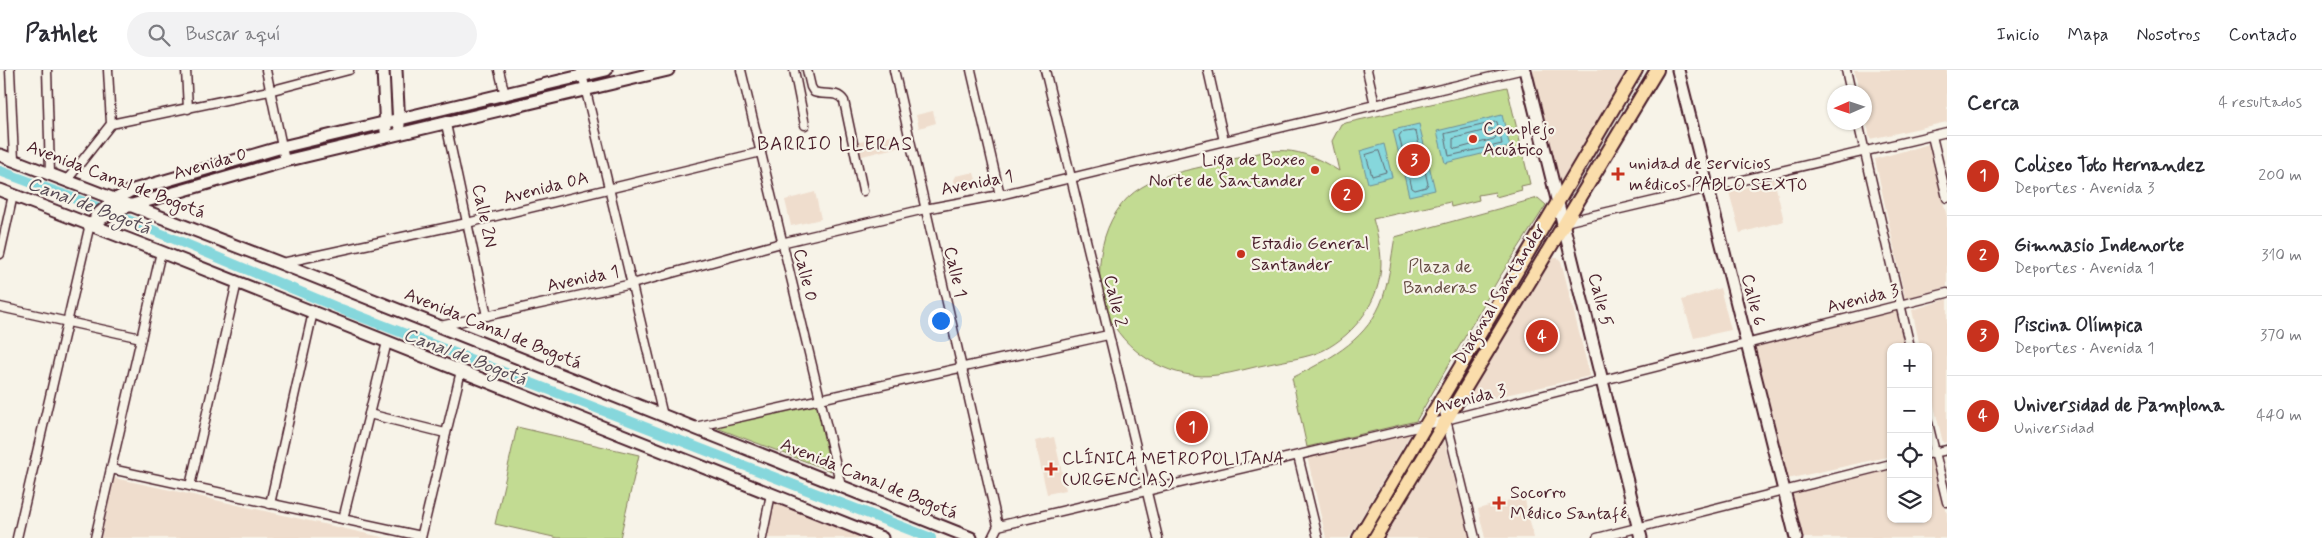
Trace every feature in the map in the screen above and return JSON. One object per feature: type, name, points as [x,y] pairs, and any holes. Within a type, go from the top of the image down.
[{"type":"main road","name":"Diagonal Santander","points":[[1359,538],[1636,70]]},
{"type":"main road","name":"Diagonal Santander","points":[[1376,538],[1563,222],[1657,70]]},
{"type":"street","points":[[10,70],[14,160]]},
{"type":"street","points":[[47,70],[50,173]]},
{"type":"street","points":[[108,70],[111,124]]},
{"type":"street","points":[[186,70],[188,108]]},
{"type":"street","points":[[266,70],[285,161]]},
{"type":"street","points":[[67,180],[111,124],[269,91],[349,70]]},
{"type":"street","points":[[383,70],[387,138]]},
{"type":"street","points":[[396,70],[400,134]]},
{"type":"street","points":[[499,70],[505,95]]},
{"type":"street","name":"Avenida 0","points":[[120,204],[130,191],[282,147],[505,95],[582,73],[606,70]]},
{"type":"street","name":"Avenida 0","points":[[90,224],[102,214],[120,204],[285,161],[668,70]]},
{"type":"street","name":"Calle 0","points":[[741,70],[781,243],[841,486]]},
{"type":"street","points":[[794,70],[805,125]]},
{"type":"street","points":[[807,70],[814,92],[835,94],[841,96],[844,101],[863,191]]},
{"type":"street","name":"Calle 1","points":[[894,70],[998,526]]},
{"type":"street","points":[[970,70],[1000,195]]},
{"type":"street","name":"Calle 2","points":[[1045,70],[1158,538]]},
{"type":"street","points":[[1208,70],[1224,141]]},
{"type":"street","points":[[1367,70],[1375,105]]},
{"type":"street","name":"Avenida 1","points":[[439,326],[632,284],[781,243],[925,209],[1000,195],[1520,70]]},
{"type":"street","name":"Calle 5","points":[[1525,70],[1639,533]]},
{"type":"street","name":"Calle 6","points":[[1678,70],[1796,538]]},
{"type":"street","points":[[1846,70],[1849,85]]},
{"type":"street","points":[[582,73],[663,416]]},
{"type":"street","name":"Calle 2N","points":[[446,124],[487,316]]},
{"type":"street","points":[[1860,130],[1909,343]]},
{"type":"street","points":[[1563,222],[1947,132]]},
{"type":"street","points":[[1932,136],[1947,198]]},
{"type":"street","name":"Avenida 0A","points":[[280,263],[467,223],[609,187],[761,152]]},
{"type":"street","name":"Avenida Canal de Bogotá","points":[[0,155],[50,173],[120,204],[280,263],[971,538]]},
{"type":"street","points":[[0,190],[313,312],[878,537]]},
{"type":"street","points":[[0,254],[13,195]]},
{"type":"street","points":[[17,538],[90,224]]},
{"type":"street","points":[[95,538],[161,252]]},
{"type":"street","points":[[190,486],[237,282]]},
{"type":"street","name":"Avenida 3","points":[[998,526],[1426,425],[1947,293]]},
{"type":"street","points":[[0,307],[141,338]]},
{"type":"street","points":[[270,504],[313,312]]},
{"type":"street","points":[[693,428],[1108,334]]},
{"type":"street","points":[[343,519],[387,342]]},
{"type":"street","points":[[111,469],[421,537],[460,371]]},
{"type":"street","points":[[1441,399],[1475,538]]},
{"type":"street","points":[[369,414],[445,433]]},
{"type":"street","points":[[1947,450],[1932,453],[1947,502]]},
{"type":"street","points":[[1298,456],[1318,538]]},
{"type":"street","points":[[1596,538],[1639,533],[1887,465]]},
{"type":"street","points":[[762,538],[771,494]]},
{"type":"street","points":[[992,538],[998,526]]},
{"type":"shaded area","points":[[1530,70],[1631,70],[1558,191]]},
{"type":"shaded area","points":[[1854,70],[1947,70],[1947,122],[1870,139],[1868,130],[1872,130],[1872,85],[1858,85]]},
{"type":"shaded area","points":[[933,111],[936,123],[919,128],[916,115]]},
{"type":"shaded area","points":[[896,134],[899,147],[858,157],[855,143]]},
{"type":"shaded area","points":[[1929,144],[1947,217],[1947,287],[1905,298],[1875,159]]},
{"type":"shaded area","points":[[974,173],[977,183],[955,188],[953,180],[955,176]]},
{"type":"shaded area","points":[[1774,179],[1784,221],[1740,233],[1729,192]]},
{"type":"shaded area","points":[[815,192],[821,219],[791,226],[785,200]]},
{"type":"shaded area","points":[[1554,258],[1558,258],[1561,261],[1590,376],[1465,404],[1463,399],[1549,262]]},
{"type":"shaded area","points":[[1720,288],[1731,330],[1694,338],[1682,300]]},
{"type":"shaded area","points":[[1947,299],[1947,442],[1943,443],[1932,398],[1932,343],[1919,343],[1912,310]]},
{"type":"shaded area","points":[[1899,308],[1907,343],[1887,343],[1887,457],[1783,480],[1752,346]]},
{"type":"shaded area","points":[[1442,431],[1470,538],[1377,538]]},
{"type":"shaded area","points":[[1411,433],[1349,538],[1326,538],[1307,456]]},
{"type":"shaded area","name":"CLÍNICA METROPOLITANA (URGENCIAS)","points":[[1054,437],[1066,490],[1047,494],[1035,441]]},
{"type":"shaded area","points":[[1932,454],[1947,514],[1947,538],[1798,538],[1784,486],[1807,484],[1812,479],[1887,464],[1887,523],[1932,523]]},
{"type":"shaded area","points":[[114,478],[175,491],[386,538],[101,538]]},
{"type":"shaded area","points":[[1524,496],[1534,538],[1485,538],[1478,509]]},
{"type":"shaded area","points":[[772,501],[866,538],[765,538]]},
{"type":"green space","name":"Estadio General Santander","points":[[1507,87],[1530,184],[1521,186],[1522,190],[1496,197],[1495,192],[1478,195],[1479,200],[1451,207],[1450,202],[1373,219],[1381,257],[1380,277],[1376,290],[1371,303],[1356,325],[1346,335],[1324,350],[1304,357],[1223,374],[1201,376],[1185,374],[1155,364],[1142,355],[1129,345],[1110,319],[1100,284],[1102,246],[1116,212],[1128,198],[1142,187],[1176,173],[1264,152],[1291,151],[1321,161],[1339,171],[1332,141],[1341,124]]},
{"type":"green space","name":"Plaza de Banderas","points":[[1538,198],[1546,205],[1499,278],[1416,421],[1307,447],[1292,378],[1343,349],[1364,330],[1373,318],[1386,289],[1395,237]]},
{"type":"green space","points":[[816,401],[831,471],[709,425]]},
{"type":"green space","points":[[517,427],[639,455],[620,538],[558,538],[495,524]]},
{"type":"water","name":"Complejo Acuático","points":[[1502,115],[1510,147],[1445,163],[1437,131]]},
{"type":"water","points":[[1419,124],[1435,190],[1409,196],[1393,130]]},
{"type":"water","points":[[1384,144],[1392,177],[1368,183],[1360,151]]},
{"type":"waterway","name":"Canal de Bogotá","points":[[0,171],[100,208],[341,309],[931,538]]},
{"type":"place","name":"Complejo Acuático","points":[[1473,139]]},
{"type":"place","name":"Piscina Olímpica","points":[[1414,160]]},
{"type":"place","name":"Liga de Boxeo Norte de Santander","points":[[1315,170]]},
{"type":"place","name":"unidad de servicios médicos PABLO SEXTO","points":[[1618,174]]},
{"type":"place","name":"Gimnasio Indenorte","points":[[1347,195]]},
{"type":"place","name":"Estadio General Santander","points":[[1241,254]]},
{"type":"place","name":"Universidad de Pamplona","points":[[1542,336]]},
{"type":"place","name":"Coliseo Toto Hernandez","points":[[1192,427]]},
{"type":"place","name":"CLÍNICA METROPOLITANA (URGENCIAS)","points":[[1051,469]]},
{"type":"place","name":"Socorro Médico Santafé","points":[[1499,503]]},
{"type":"district","name":"BARRIO LLERAS","points":[[835,144]]}]
